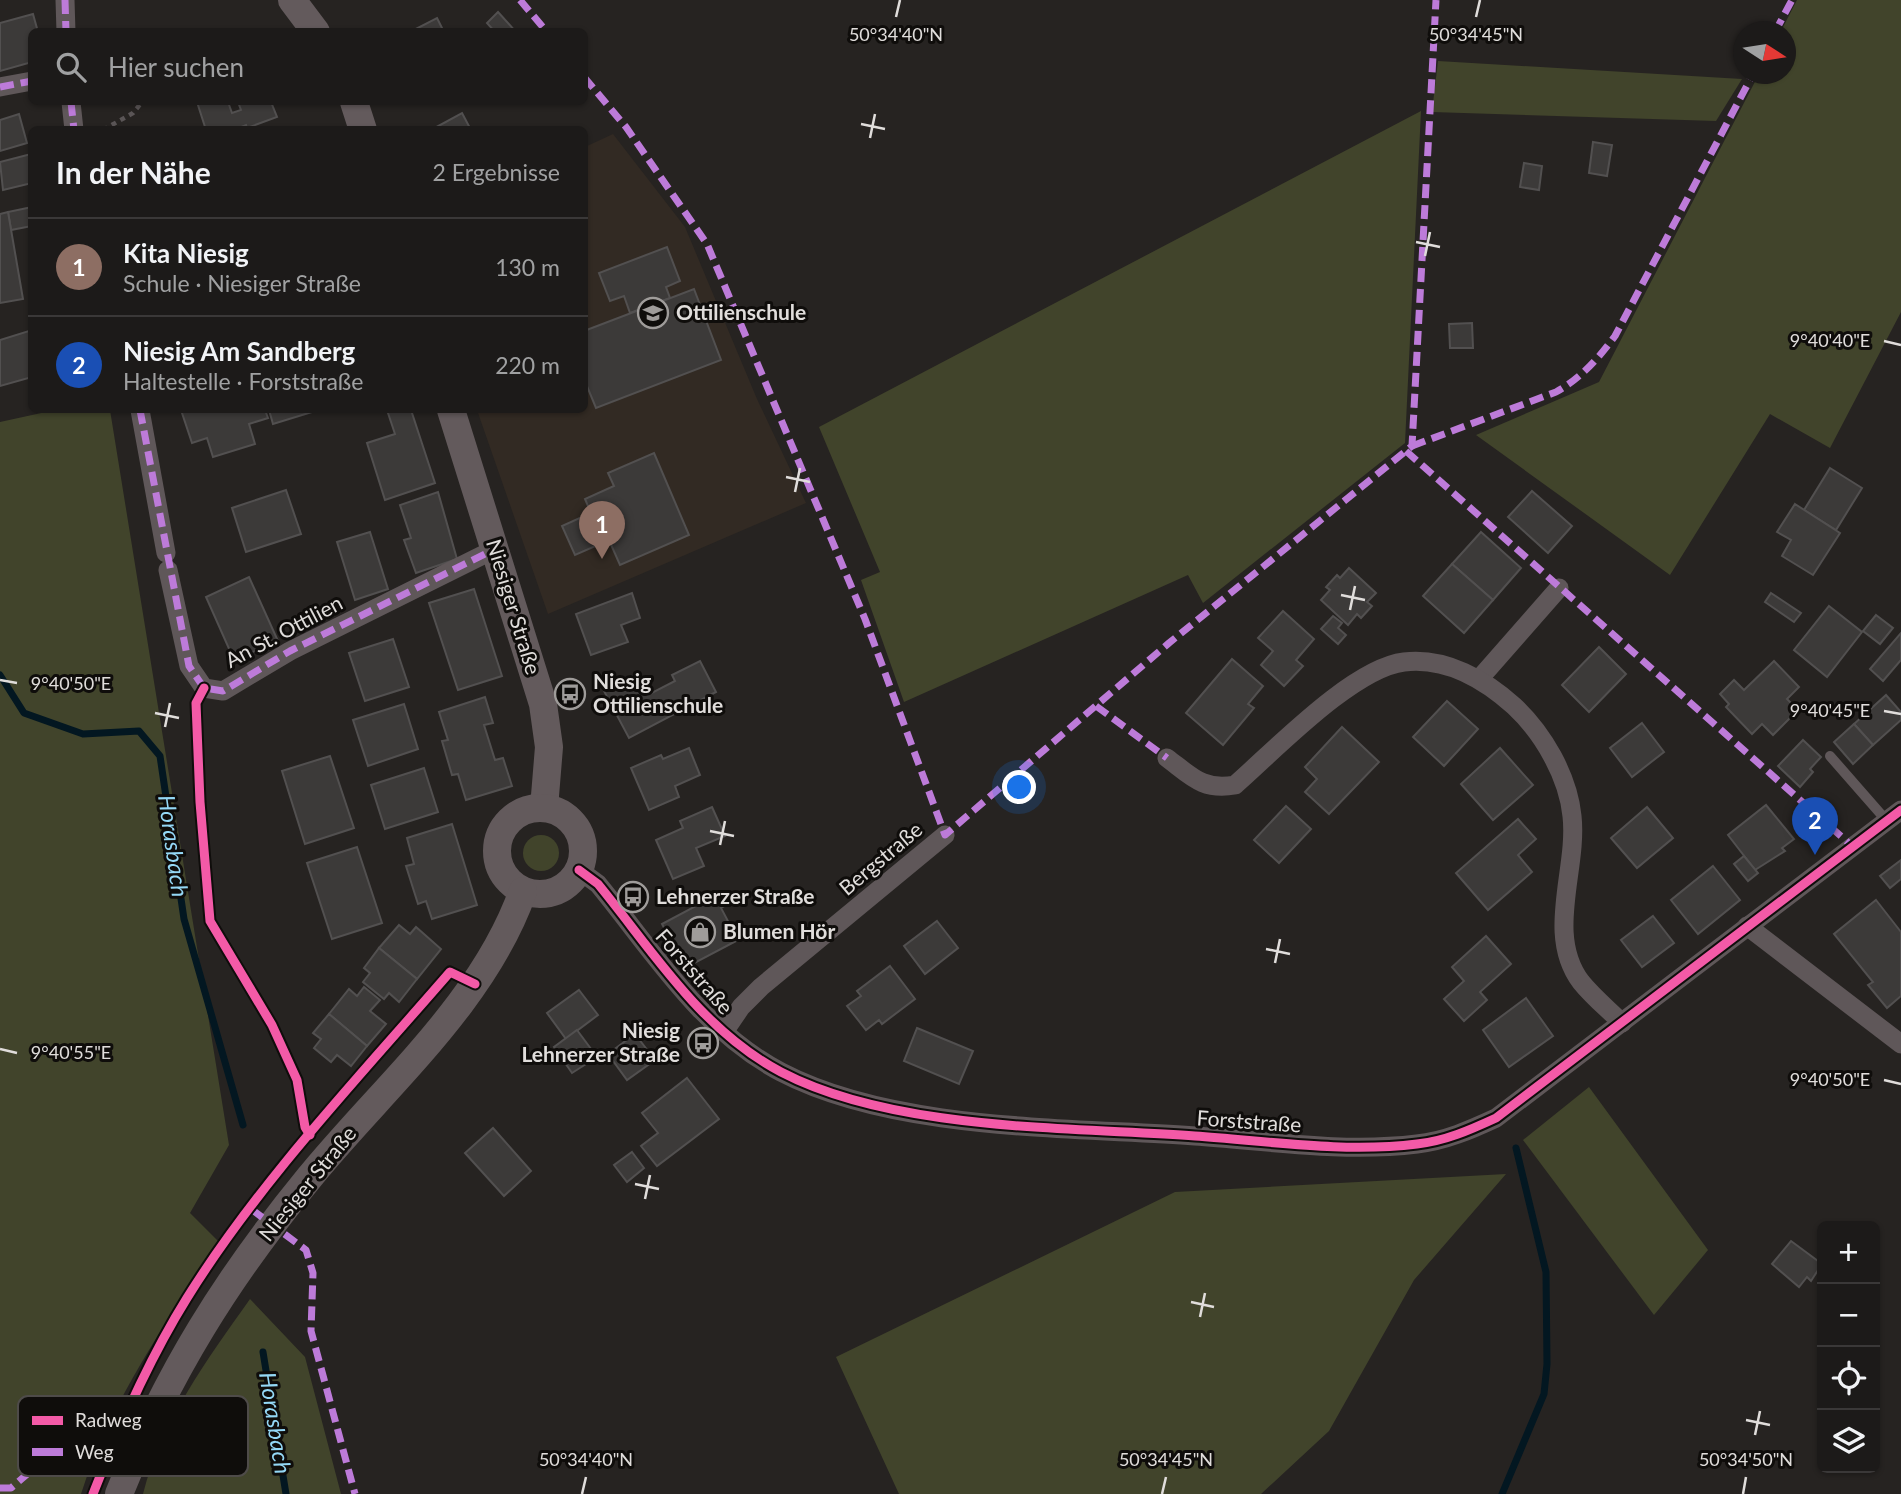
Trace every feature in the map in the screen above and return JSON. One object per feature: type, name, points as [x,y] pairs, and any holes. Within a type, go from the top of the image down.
[{"type":"main road","points":[[292,0],[314,28]]},
{"type":"main road","points":[[355,105],[362,126]]},
{"type":"main road","name":"Niesiger Straße","points":[[452,413],[543,704],[549,747],[544,808]]},
{"type":"main road","points":[[544,808],[569,819],[578,830],[582,843],[579,870],[561,889],[536,895],[523,891],[503,874],[496,847],[507,822],[518,814],[544,808]]},
{"type":"main road","name":"Niesiger Straße","points":[[162,1396],[218,1299],[309,1178],[475,984],[503,939],[523,891]]},
{"type":"main road","name":"Niesiger Straße","points":[[119,1494],[127,1476]]},
{"type":"street","points":[[65,0],[66,28]]},
{"type":"street","points":[[0,87],[28,82]]},
{"type":"street","points":[[71,105],[74,126]]},
{"type":"street","name":"An St. Ottilien","points":[[141,413],[167,562],[190,666],[204,688],[223,691],[290,651],[495,550]]},
{"type":"street","points":[[1480,678],[1559,588]]},
{"type":"street","points":[[1167,758],[1198,781],[1215,789],[1235,785],[1327,704],[1376,670],[1404,662],[1433,663],[1480,678],[1524,716],[1562,776],[1572,816],[1573,861],[1563,920],[1569,958],[1581,981],[1622,1023]]},
{"type":"street","name":"Forststraße","points":[[579,870],[598,884],[688,997],[724,1032],[751,1054],[782,1072],[851,1098],[915,1114],[979,1121],[1362,1147],[1445,1140],[1496,1118],[1894,815]]},
{"type":"street","name":"Bergstraße","points":[[724,1032],[741,1007],[761,987],[945,835]]},
{"type":"street","points":[[1747,926],[1901,1044]]},
{"type":"lane","points":[[1830,756],[1894,815]]},
{"type":"path","points":[[110,126],[133,113],[140,105]]},
{"type":"shaded area","points":[[613,134],[685,227],[757,399],[806,503],[548,614],[478,413],[588,413],[588,146]]},
{"type":"green space","points":[[1797,0],[1901,0],[1901,312],[1830,448],[1770,414],[1670,575],[1476,435],[1599,382],[1754,84],[1796,84],[1796,21],[1786,21]]},
{"type":"green space","points":[[1438,61],[1733,78],[1733,84],[1739,84],[1716,121],[1432,112]]},
{"type":"green space","points":[[1421,111],[1405,443],[1203,603],[1188,575],[904,702],[861,580],[880,572],[819,427]]},
{"type":"green space","points":[[41,413],[110,413],[229,1145],[190,1213],[220,1243],[179,1302],[124,1396],[18,1396],[18,1476],[87,1476],[81,1494],[0,1494],[0,422]]},
{"type":"green space","points":[[541,835],[554,840],[559,853],[554,866],[541,871],[528,866],[523,853],[528,840]]},
{"type":"green space","points":[[1589,1087],[1708,1250],[1654,1315],[1523,1140]]},
{"type":"green space","points":[[1506,1174],[1414,1280],[1329,1431],[1261,1494],[899,1494],[836,1357],[1175,1192]]},
{"type":"green space","points":[[250,1299],[305,1357],[341,1494],[143,1494],[148,1476],[248,1476],[248,1396],[186,1396]]},
{"type":"building","points":[[498,12],[512,28],[491,28],[487,23]]},
{"type":"building","points":[[33,14],[37,28],[28,28],[28,63],[0,71],[0,23]]},
{"type":"building","points":[[437,18],[442,28],[418,28]]},
{"type":"building","points":[[198,105],[229,105],[232,113],[241,110],[239,105],[272,105],[277,117],[252,126],[205,126]]},
{"type":"building","points":[[462,113],[469,126],[438,126]]},
{"type":"building","points":[[19,114],[27,143],[0,151],[0,120]]},
{"type":"building","points":[[1593,142],[1612,145],[1607,176],[1589,173]]},
{"type":"building","points":[[28,155],[28,184],[3,190],[0,162]]},
{"type":"building","points":[[1524,163],[1542,166],[1539,190],[1520,187]]},
{"type":"building","points":[[28,208],[28,227],[11,230],[8,212]]},
{"type":"building","points":[[8,212],[23,299],[0,303],[0,214]]},
{"type":"building","points":[[667,247],[680,281],[666,287],[670,298],[630,313],[624,296],[610,301],[599,273]]},
{"type":"building","points":[[694,289],[721,360],[596,408],[588,389],[588,329]]},
{"type":"building","points":[[1472,323],[1473,348],[1450,348],[1449,324]]},
{"type":"building","points":[[28,331],[28,378],[0,386],[0,340]]},
{"type":"building","points":[[182,413],[266,413],[268,418],[249,424],[255,444],[213,457],[207,438],[192,443]]},
{"type":"building","points":[[270,413],[309,413],[273,424]]},
{"type":"building","points":[[388,413],[412,413],[435,483],[385,500],[367,443],[395,434]]},
{"type":"building","points":[[654,453],[689,535],[620,565],[609,540],[575,555],[562,526],[591,513],[585,499],[614,486],[608,473]]},
{"type":"building","points":[[1830,468],[1862,488],[1836,530],[1804,510]]},
{"type":"building","points":[[286,490],[301,534],[246,552],[232,508]]},
{"type":"building","points":[[1532,491],[1572,526],[1548,553],[1508,517]]},
{"type":"building","points":[[438,492],[457,559],[416,573],[404,540],[411,538],[400,505]]},
{"type":"building","points":[[1795,504],[1840,533],[1813,575],[1782,556],[1791,540],[1777,532]]},
{"type":"building","points":[[370,532],[388,589],[355,600],[337,542]]},
{"type":"building","points":[[1481,532],[1521,568],[1493,600],[1452,564]]},
{"type":"building","points":[[1452,564],[1493,600],[1464,633],[1423,596]]},
{"type":"building","points":[[1349,568],[1376,593],[1367,602],[1372,606],[1361,618],[1357,614],[1348,625],[1321,600],[1330,590],[1326,587],[1337,575],[1340,578]]},
{"type":"building","points":[[249,577],[278,641],[234,660],[206,597]]},
{"type":"building","points":[[474,589],[502,676],[458,690],[429,603]]},
{"type":"building","points":[[632,593],[640,618],[621,625],[628,642],[591,655],[576,614]]},
{"type":"building","points":[[1771,593],[1801,613],[1794,622],[1765,602]]},
{"type":"building","points":[[1829,606],[1862,632],[1827,677],[1794,650]]},
{"type":"building","points":[[1283,611],[1314,639],[1296,660],[1303,666],[1284,686],[1261,665],[1273,651],[1258,638]]},
{"type":"building","points":[[1876,615],[1893,628],[1880,644],[1863,631]]},
{"type":"building","points":[[1333,616],[1342,623],[1338,628],[1346,635],[1338,644],[1321,629]]},
{"type":"building","points":[[1901,633],[1901,660],[1883,681],[1870,669]]},
{"type":"building","points":[[393,639],[409,687],[365,701],[349,653]]},
{"type":"building","points":[[1599,647],[1626,674],[1589,712],[1562,685]]},
{"type":"building","points":[[1232,659],[1263,686],[1248,704],[1254,708],[1223,745],[1186,713]]},
{"type":"building","points":[[700,661],[716,692],[629,738],[604,691],[637,674],[648,695],[675,681],[672,675]]},
{"type":"building","points":[[1774,661],[1799,687],[1787,699],[1798,710],[1773,735],[1762,724],[1752,734],[1726,707],[1729,704],[1720,694],[1734,680],[1744,690]]},
{"type":"building","points":[[1886,695],[1901,712],[1901,720],[1873,745],[1854,724]]},
{"type":"building","points":[[485,697],[493,723],[484,725],[495,760],[503,758],[512,786],[466,800],[458,774],[452,775],[442,741],[448,740],[439,712]]},
{"type":"building","points":[[1447,701],[1478,729],[1444,766],[1413,737]]},
{"type":"building","points":[[404,704],[418,749],[368,766],[353,720]]},
{"type":"building","points":[[1642,723],[1664,752],[1632,777],[1610,748]]},
{"type":"building","points":[[1854,724],[1873,745],[1853,764],[1834,742]]},
{"type":"building","points":[[1342,727],[1379,762],[1329,814],[1305,792],[1317,779],[1305,767]]},
{"type":"building","points":[[1803,740],[1821,757],[1810,769],[1813,772],[1800,787],[1778,766]]},
{"type":"building","points":[[689,748],[700,775],[675,786],[679,797],[649,810],[631,768],[661,755],[663,759]]},
{"type":"building","points":[[1500,748],[1533,785],[1493,820],[1461,784]]},
{"type":"building","points":[[330,756],[354,828],[305,844],[282,771]]},
{"type":"building","points":[[424,768],[438,812],[385,829],[371,785]]},
{"type":"building","points":[[1766,805],[1794,839],[1782,848],[1785,851],[1755,870],[1728,835]]},
{"type":"building","points":[[1286,806],[1311,829],[1279,863],[1254,840]]},
{"type":"building","points":[[712,807],[725,836],[696,848],[704,866],[673,879],[656,840],[683,828],[680,821]]},
{"type":"building","points":[[1647,807],[1673,838],[1637,868],[1611,838]]},
{"type":"building","points":[[1518,819],[1536,839],[1518,855],[1532,872],[1488,910],[1456,873]]},
{"type":"building","points":[[452,824],[477,905],[432,919],[426,901],[418,904],[406,866],[414,864],[407,838]]},
{"type":"building","points":[[357,847],[382,923],[332,939],[307,863]]},
{"type":"building","points":[[1744,856],[1758,873],[1748,881],[1734,864]]},
{"type":"building","points":[[1901,860],[1901,879],[1890,888],[1880,876]]},
{"type":"building","points":[[1713,866],[1740,900],[1698,934],[1671,900]]},
{"type":"building","name":"Blumen Hör","points":[[722,892],[728,904],[721,908],[738,940],[685,968],[662,924]]},
{"type":"building","points":[[1876,900],[1901,932],[1901,996],[1887,1008],[1868,985],[1873,982],[1834,934]]},
{"type":"building","points":[[1653,916],[1674,943],[1642,967],[1621,940]]},
{"type":"building","points":[[937,921],[958,948],[925,974],[904,946]]},
{"type":"building","points":[[399,925],[410,934],[416,927],[441,949],[417,979],[379,948]]},
{"type":"building","points":[[1486,936],[1511,964],[1480,992],[1487,1000],[1464,1021],[1444,999],[1464,981],[1452,967]]},
{"type":"building","points":[[379,948],[417,979],[399,1002],[389,993],[384,999],[363,982],[370,973],[364,968]]},
{"type":"building","points":[[890,966],[915,999],[882,1024],[879,1020],[866,1030],[847,1006],[861,996],[857,991]]},
{"type":"building","points":[[364,987],[380,1000],[370,1011],[386,1024],[367,1046],[329,1014],[349,989],[357,996]]},
{"type":"building","points":[[579,990],[598,1015],[566,1039],[547,1013]]},
{"type":"building","points":[[1526,998],[1553,1036],[1509,1067],[1483,1030]]},
{"type":"building","points":[[329,1014],[367,1046],[351,1066],[337,1055],[331,1062],[314,1048],[321,1039],[313,1033]]},
{"type":"building","points":[[917,1028],[973,1051],[959,1084],[904,1061]]},
{"type":"building","points":[[577,1030],[597,1057],[572,1073],[554,1047]]},
{"type":"building","points":[[635,1034],[655,1060],[627,1080],[608,1054]]},
{"type":"building","points":[[687,1078],[719,1119],[657,1166],[641,1146],[658,1133],[642,1113]]},
{"type":"building","points":[[493,1128],[531,1171],[504,1196],[465,1153]]},
{"type":"building","points":[[632,1152],[644,1168],[627,1182],[614,1165]]},
{"type":"building","points":[[1791,1241],[1817,1260],[1817,1272],[1811,1281],[1807,1277],[1799,1287],[1772,1264]]},
{"type":"waterway","name":"Horasbach","points":[[0,675],[24,713],[83,734],[139,731],[160,756],[184,919],[243,1125]]},
{"type":"waterway","points":[[1502,1494],[1544,1394],[1547,1364],[1546,1272],[1516,1148]]},
{"type":"waterway","name":"Horasbach","points":[[263,1352],[286,1494]]},
{"type":"marked path","points":[[65,0],[66,28]]},
{"type":"marked path","points":[[520,0],[544,28]]},
{"type":"marked path","points":[[588,82],[626,127],[707,244],[865,619],[945,835],[1169,643],[1412,446],[1436,0]]},
{"type":"marked path","points":[[1781,21],[1792,0]]},
{"type":"marked path","points":[[0,87],[28,82]]},
{"type":"marked path","points":[[1412,446],[1556,392],[1573,381],[1595,360],[1615,336],[1748,84]]},
{"type":"marked path","points":[[71,105],[74,126]]},
{"type":"marked path","points":[[141,413],[189,666],[204,688],[223,691],[290,651],[495,549]]},
{"type":"marked path","points":[[1406,451],[1852,846]]},
{"type":"marked path","points":[[1096,706],[1167,758]]},
{"type":"marked path","points":[[251,1209],[306,1250],[313,1273],[311,1331],[355,1494]]},
{"type":"marked path","points":[[0,1488],[11,1488],[25,1476]]},
{"type":"cycle path","points":[[204,688],[196,703],[200,802],[210,921],[272,1025],[297,1080],[305,1127],[310,1135]]},
{"type":"cycle path","points":[[579,870],[598,884],[680,987],[726,1034],[752,1055],[781,1072],[826,1091],[876,1106],[983,1123],[1306,1145],[1389,1146],[1438,1140],[1496,1118],[1901,810]]},
{"type":"cycle path","points":[[135,1396],[187,1298],[215,1255],[278,1171],[450,972],[475,984]]},
{"type":"cycle path","points":[[93,1494],[100,1476]]},
{"type":"place","name":"Ottilienschule","points":[[653,313]]},
{"type":"place","name":"Kita Niesig","points":[[602,559]]},
{"type":"place","name":"Niesig Ottilienschule","points":[[570,694]]},
{"type":"place","name":"Niesig Am Sandberg","points":[[1815,855]]},
{"type":"place","name":"Lehnerzer Straße","points":[[633,897]]},
{"type":"place","name":"Blumen Hör","points":[[700,932]]},
{"type":"place","name":"Niesig Lehnerzer Straße","points":[[703,1043]]}]
